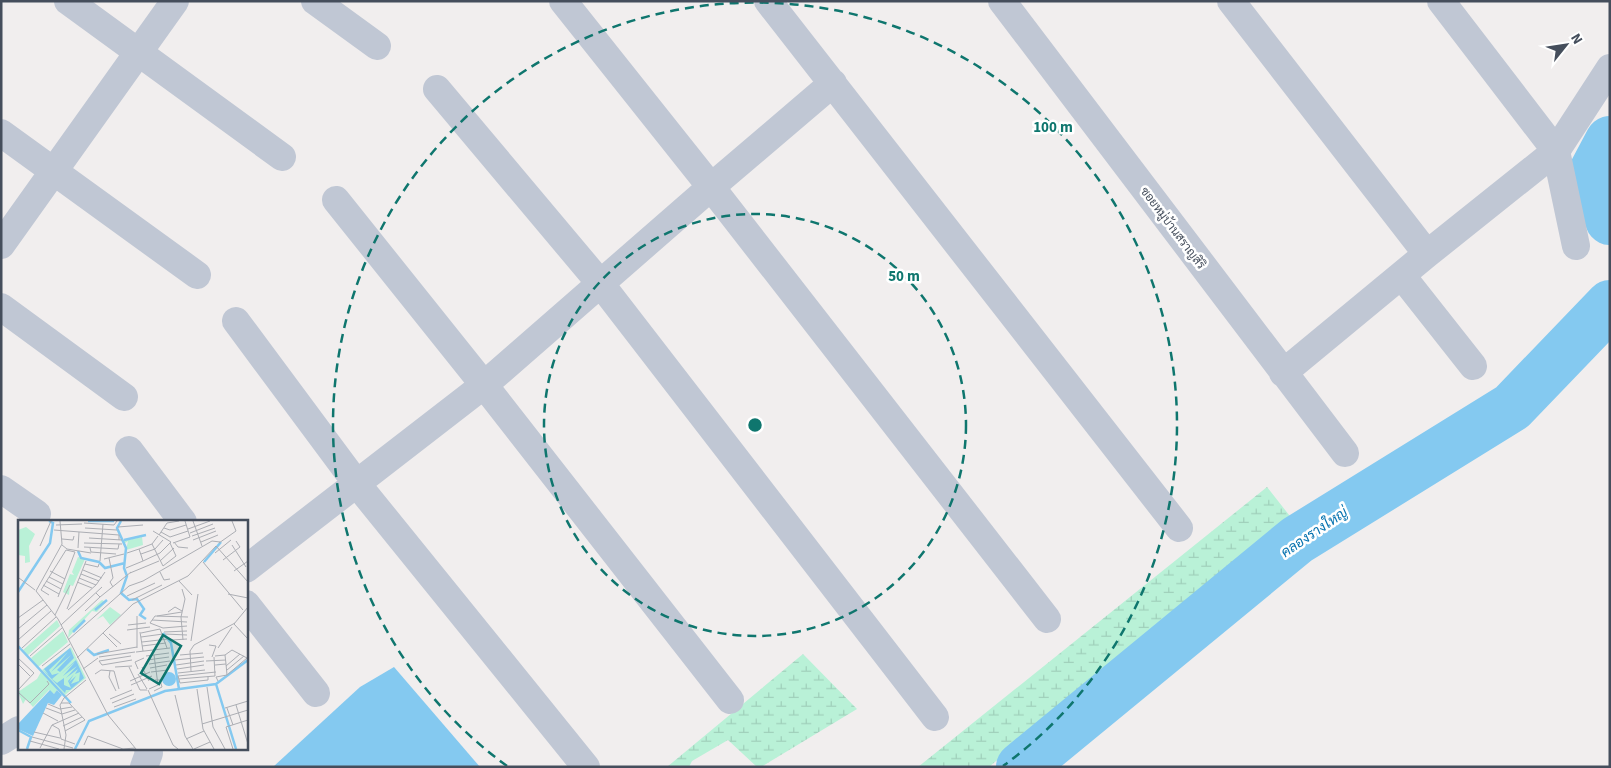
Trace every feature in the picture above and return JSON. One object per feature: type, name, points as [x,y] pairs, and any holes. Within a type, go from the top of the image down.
[{"type":"street","points":[[68,1],[282,157]]},
{"type":"street","points":[[1,245],[176,1]]},
{"type":"street","points":[[315,1],[377,46]]},
{"type":"street","points":[[563,1],[711,187],[1047,619]]},
{"type":"street","points":[[768,1],[1180,528]]},
{"type":"street","name":"ซอยหมู่บ้านสราญสิริ","points":[[1002,1],[1345,454]]},
{"type":"street","points":[[1231,1],[1427,254]]},
{"type":"street","points":[[1441,1],[1556,151],[1576,246]]},
{"type":"street","points":[[1283,373],[1556,151],[1610,68]]},
{"type":"street","points":[[248,567],[484,385],[711,187],[833,84]]},
{"type":"street","points":[[437,89],[600,284],[935,717]]},
{"type":"street","points":[[1,133],[197,276]]},
{"type":"street","points":[[336,200],[484,385],[730,700]]},
{"type":"street","points":[[1402,276],[1473,366]]},
{"type":"street","points":[[1,307],[124,397]]},
{"type":"street","points":[[236,321],[357,484],[586,767]]},
{"type":"street","points":[[129,450],[182,520]]},
{"type":"street","points":[[1,489],[36,514]]},
{"type":"street","points":[[248,607],[316,693]]},
{"type":"street","points":[[1,741],[18,731]]},
{"type":"street","points":[[144,767],[148,750]]},
{"type":"green space","points":[[1267,487],[1293,520],[1157,625],[989,767],[918,767]]},
{"type":"green space","points":[[803,654],[857,709],[761,767],[757,767],[728,740],[692,761],[689,767],[667,767]]},
{"type":"water","points":[[394,667],[480,767],[273,767],[360,687]]},
{"type":"waterway","name":"คลองรางใหญ่","points":[[1610,141],[1593,173],[1610,220]]},
{"type":"waterway","name":"คลองรางใหญ่","points":[[1021,767],[1297,540],[1512,407],[1610,305]]}]
